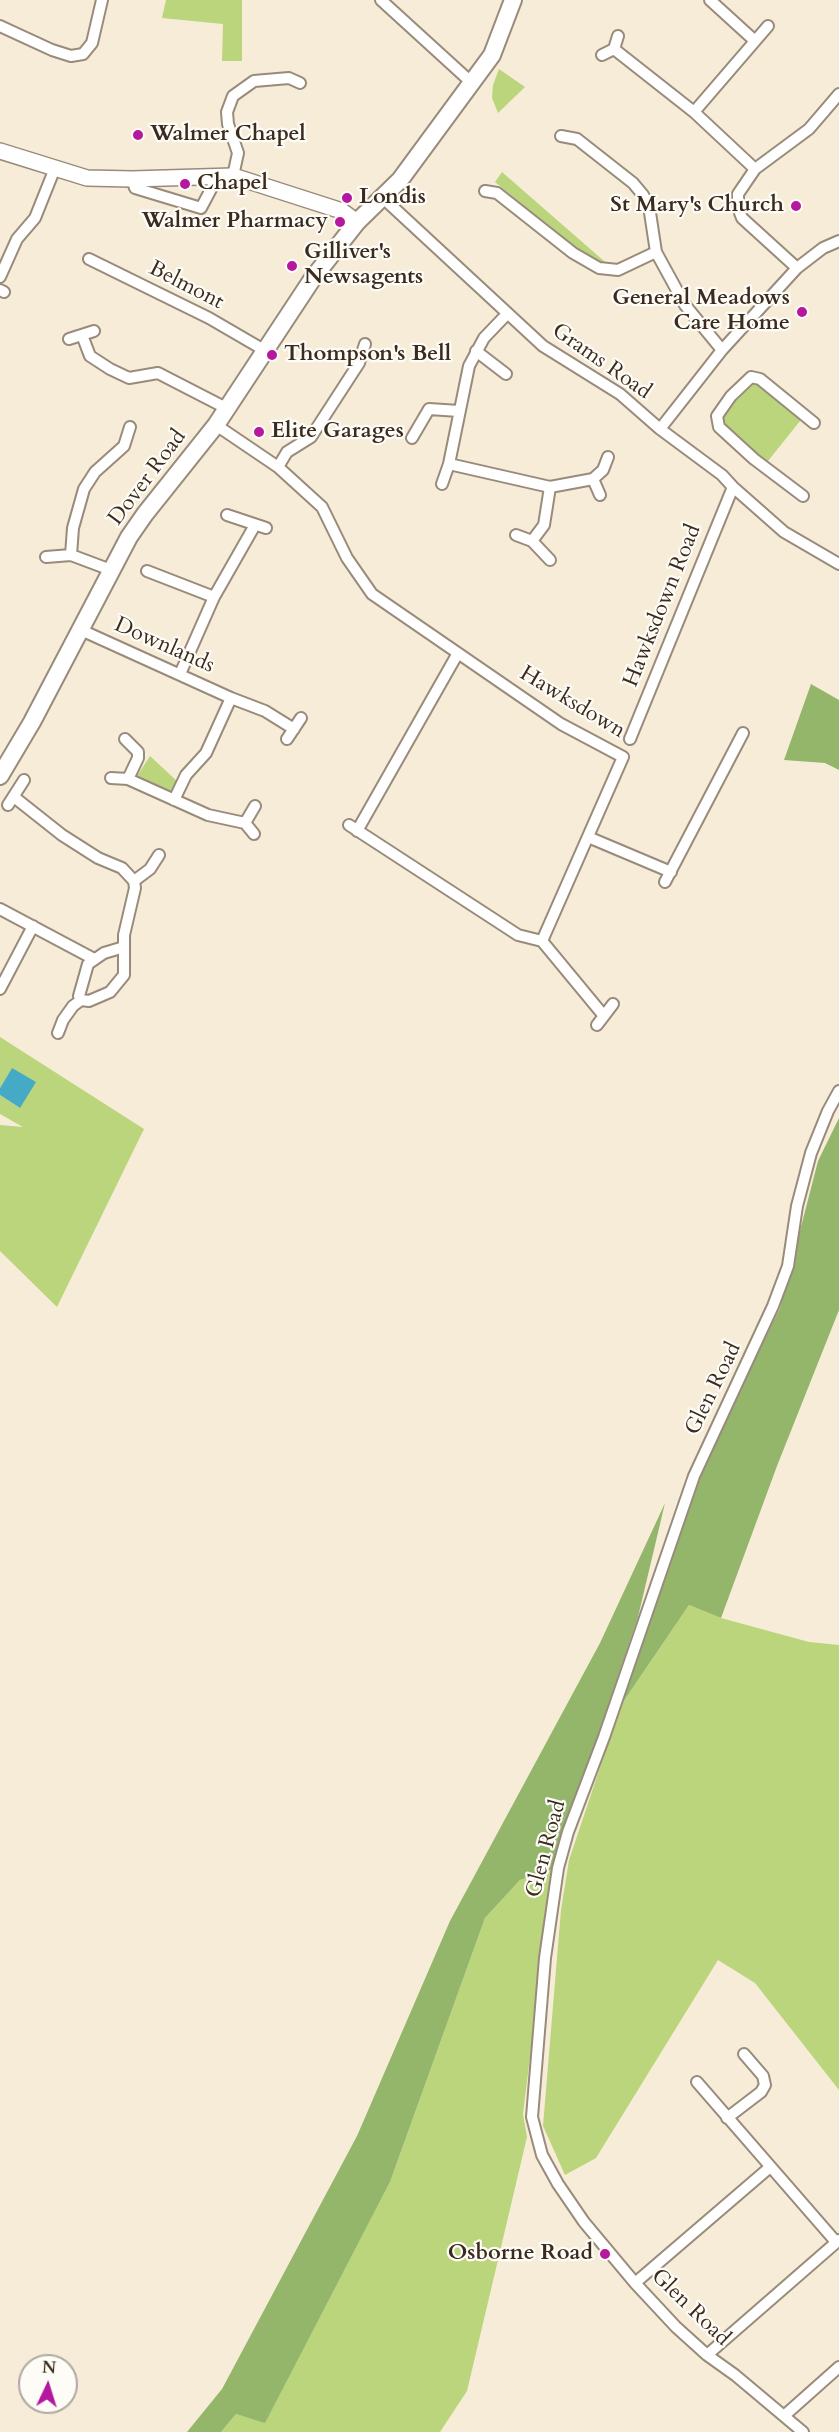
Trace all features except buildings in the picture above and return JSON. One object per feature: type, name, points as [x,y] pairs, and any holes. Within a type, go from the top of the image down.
[{"type":"main road","name":"Dover Road","points":[[0,776],[32,722],[111,570],[145,514],[216,425],[313,278],[357,222],[400,180],[472,83],[492,55],[513,1]]},
{"type":"street","points":[[0,26],[52,50],[70,56],[83,54],[92,43],[102,0]]},
{"type":"street","points":[[381,0],[472,83]]},
{"type":"street","points":[[710,0],[755,41]]},
{"type":"street","points":[[694,111],[768,26]]},
{"type":"street","points":[[602,55],[614,49],[618,36]]},
{"type":"street","points":[[614,49],[694,111],[756,169]]},
{"type":"street","points":[[132,180],[135,188],[201,208],[225,176],[238,153],[228,124],[227,112],[232,96],[254,81],[289,78],[300,83]]},
{"type":"street","points":[[797,268],[742,218],[738,208],[738,194],[756,169],[809,129],[839,94]]},
{"type":"street","points":[[561,136],[577,139],[633,183],[643,195],[649,206],[656,252],[685,305],[722,350]]},
{"type":"street","points":[[0,151],[87,178],[132,180],[225,176],[342,211],[357,222]]},
{"type":"street","points":[[0,277],[17,239],[35,218],[54,168]]},
{"type":"street","points":[[485,191],[497,193],[573,253],[599,268],[618,270],[656,252]]},
{"type":"street","name":"Grams Road","points":[[382,197],[543,346],[620,394],[660,429],[722,475],[784,532],[839,564]]},
{"type":"street","points":[[660,429],[722,350],[797,268],[823,248],[839,241]]},
{"type":"street","name":"Belmont","points":[[89,259],[209,318],[264,350]]},
{"type":"street","points":[[441,484],[449,464],[469,366],[484,338],[507,314]]},
{"type":"street","points":[[69,339],[94,331]]},
{"type":"street","points":[[82,335],[90,356],[110,369],[129,378],[158,373],[226,408]]},
{"type":"street","points":[[278,467],[287,452],[311,437],[359,363],[365,344]]},
{"type":"street","points":[[476,351],[506,374]]},
{"type":"street","points":[[158,373],[165,362]]},
{"type":"street","points":[[803,496],[754,459],[719,427],[717,416],[731,396],[751,377],[760,379],[814,423]]},
{"type":"street","points":[[423,397],[429,409]]},
{"type":"street","points":[[429,409],[459,411]]},
{"type":"street","points":[[412,438],[429,409]]},
{"type":"street","name":"Hawksdown","points":[[216,425],[278,467],[322,507],[347,558],[372,594],[561,724],[623,757],[542,941]]},
{"type":"street","points":[[71,555],[75,517],[84,489],[95,472],[124,446],[130,427]]},
{"type":"street","points":[[449,464],[550,487],[593,479],[603,470],[608,457]]},
{"type":"street","points":[[593,479],[600,495]]},
{"type":"street","points":[[532,541],[544,525],[550,487]]},
{"type":"street","name":"Hawksdown Road","points":[[630,739],[733,487]]},
{"type":"street","points":[[180,674],[214,597],[260,527],[227,515]]},
{"type":"street","points":[[516,535],[532,541],[550,560]]},
{"type":"street","points":[[46,556],[71,555],[111,570]]},
{"type":"street","points":[[147,571],[159,583],[214,597]]},
{"type":"street","name":"Downlands","points":[[81,630],[231,698],[266,711],[294,729]]},
{"type":"street","points":[[458,653],[353,828],[518,935],[542,941],[604,1016]]},
{"type":"street","points":[[174,800],[186,775],[206,753],[231,698]]},
{"type":"street","points":[[287,740],[301,718]]},
{"type":"street","points":[[588,837],[668,877],[743,733]]},
{"type":"street","points":[[125,739],[138,752],[138,758],[128,779]]},
{"type":"street","points":[[111,778],[128,779],[208,815],[245,823],[254,834]]},
{"type":"street","points":[[24,780],[7,806],[62,835],[98,858],[122,868],[134,881]]},
{"type":"street","points":[[245,823],[255,806]]},
{"type":"street","points":[[58,1032],[68,1013],[81,1000],[89,1000],[110,992],[124,975],[124,947],[134,881],[150,869],[159,855]]},
{"type":"street","points":[[0,909],[94,959]]},
{"type":"street","points":[[0,989],[33,926]]},
{"type":"street","points":[[81,1000],[79,996],[82,978],[88,964],[94,959],[124,947]]},
{"type":"street","points":[[597,1025],[613,1004]]},
{"type":"street","name":"Glen Road","points":[[803,2432],[785,2415],[707,2355],[676,2327],[635,2283],[584,2222],[558,2184],[542,2155],[532,2117],[545,1958],[554,1895],[568,1832],[694,1476],[766,1325],[788,1266],[797,1206],[812,1153],[828,1111],[839,1091]]},
{"type":"street","points":[[728,2118],[761,2092],[765,2085],[763,2076],[744,2054]]},
{"type":"street","points":[[697,2082],[769,2168],[838,2241],[707,2355]]},
{"type":"street","points":[[635,2283],[769,2168]]},
{"type":"street","points":[[785,2415],[839,2367]]},
{"type":"green space","points":[[166,0],[242,0],[242,61],[222,61],[223,24],[162,18]]},
{"type":"green space","points":[[499,69],[525,87],[498,113],[492,98],[493,85]]},
{"type":"green space","points":[[502,172],[612,268],[575,249],[495,182]]},
{"type":"green space","points":[[751,377],[804,416],[764,466],[719,427],[717,416]]},
{"type":"green space","points":[[811,684],[839,700],[839,770],[825,763],[784,760]]},
{"type":"green space","points":[[150,756],[178,782],[172,793],[137,776]]},
{"type":"green space","points":[[0,1037],[144,1129],[57,1307],[0,1251],[0,1125],[23,1127],[0,1114],[0,1095],[20,1108],[12,1068],[0,1088]]},
{"type":"green space","points":[[839,1118],[839,1310],[777,1466],[721,1618],[689,1605],[621,1705],[697,1476],[780,1308],[818,1161]]},
{"type":"green space","points":[[665,1503],[638,1617],[553,1869],[520,1880],[485,1918],[390,2182],[265,2423],[236,2414],[221,2432],[187,2432],[222,2389],[357,2136],[450,1921],[600,1643]]},
{"type":"green space","points":[[689,1605],[721,1618],[809,1642],[839,1645],[839,2090],[755,1983],[718,1960],[596,2158],[565,2175],[543,2126],[561,1910],[569,1860],[621,1705]]},
{"type":"green space","points":[[553,1869],[523,2114],[527,2137],[467,2391],[440,2432],[221,2432],[236,2414],[265,2422],[390,2182],[485,1918],[520,1880]]},
{"type":"water","points":[[12,1068],[36,1082],[20,1108],[0,1095],[0,1088]]},
{"type":"place","name":"Walmer Chapel","points":[[138,135]]},
{"type":"place","name":"Chapel","points":[[185,184]]},
{"type":"place","name":"Londis","points":[[347,198]]},
{"type":"place","name":"St Mary's Church","points":[[796,206]]},
{"type":"place","name":"Walmer Pharmacy","points":[[340,222]]},
{"type":"place","name":"Gilliver's Newsagents","points":[[292,266]]},
{"type":"place","name":"General Meadows Care Home","points":[[802,312]]},
{"type":"place","name":"Thompson's Bell","points":[[272,355]]},
{"type":"place","name":"Elite Garages","points":[[259,432]]},
{"type":"place","name":"Osborne Road","points":[[605,2254]]}]
